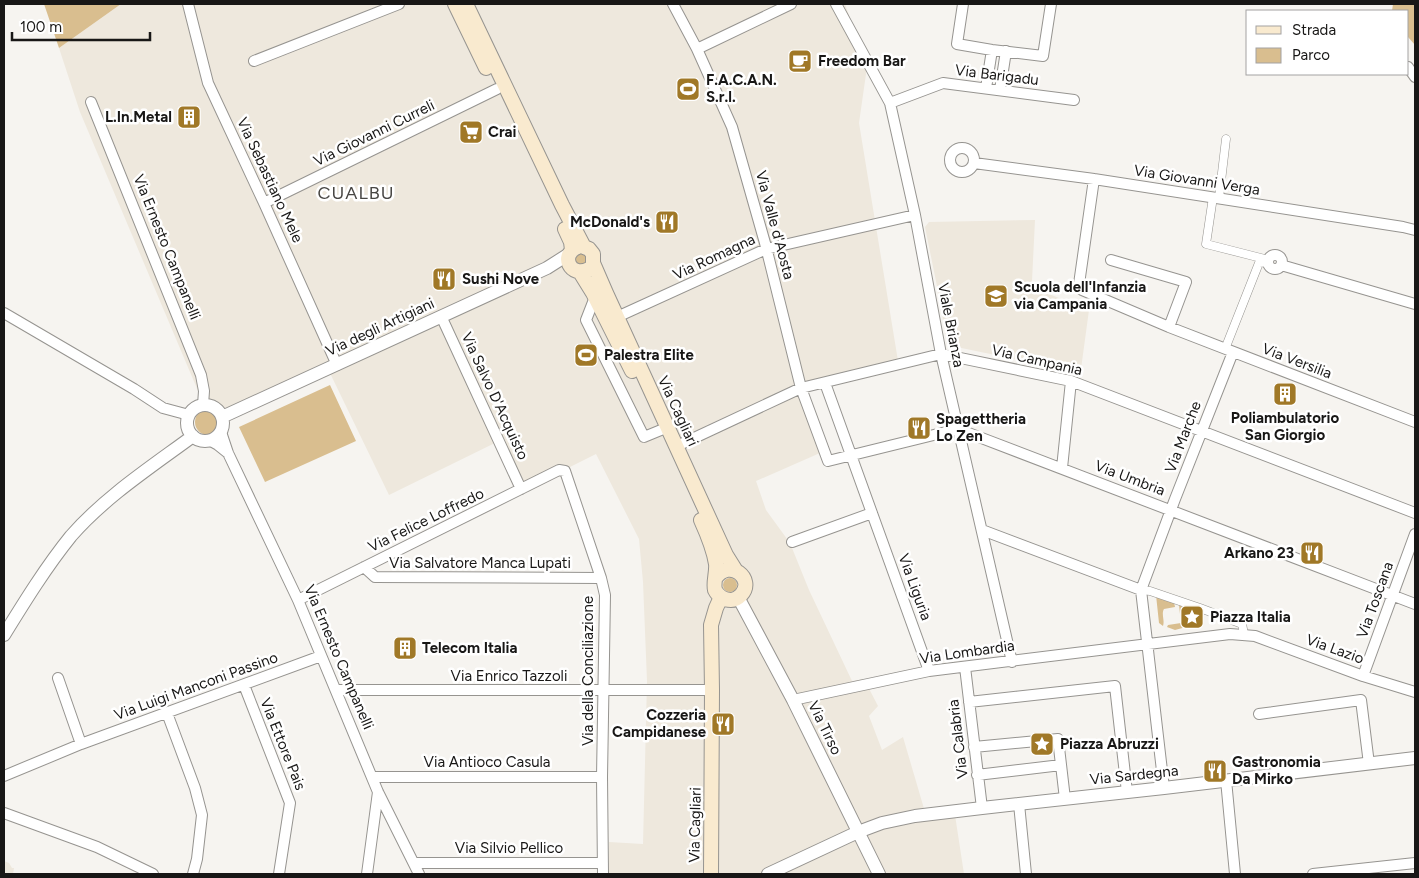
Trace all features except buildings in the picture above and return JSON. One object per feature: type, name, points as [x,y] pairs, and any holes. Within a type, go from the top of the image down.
[{"type":"main road","name":"Via Cagliari","points":[[465,4],[496,89],[575,250]]},
{"type":"main road","name":"Via Cagliari","points":[[465,4],[562,205],[575,250],[569,263],[595,297],[661,430],[704,526],[716,563],[715,579]]},
{"type":"main road","name":"Via Cagliari","points":[[575,250],[589,249],[593,254],[593,263],[617,317],[726,555],[736,571]]},
{"type":"main road","points":[[577,271],[587,271],[593,263]]},
{"type":"main road","points":[[726,570],[736,571],[743,576],[745,585],[743,593],[730,600],[721,597],[715,590],[715,579],[726,570]]},
{"type":"main road","name":"Via Cagliari","points":[[711,874],[711,625],[721,597]]},
{"type":"street","name":"Via Sebastiano Mele","points":[[188,4],[208,83],[337,365]]},
{"type":"street","points":[[254,61],[398,4]]},
{"type":"street","name":"Via Valle d'Aosta","points":[[673,4],[697,49],[732,127],[802,388],[828,461],[851,455]]},
{"type":"street","points":[[697,49],[791,4]]},
{"type":"street","name":"Viale Brianza","points":[[836,4],[890,104],[914,215],[940,354],[1012,662]]},
{"type":"street","points":[[964,4],[957,44],[1043,56],[1051,4]]},
{"type":"street","points":[[986,88],[992,50]]},
{"type":"street","points":[[1000,90],[1006,51]]},
{"type":"street","name":"Via Barigadu","points":[[890,104],[943,83],[1074,100]]},
{"type":"street","name":"Via Giovanni Curreli","points":[[264,203],[496,89]]},
{"type":"street","name":"Via Ernesto Campanelli","points":[[91,102],[201,375],[204,391],[203,405]]},
{"type":"street","points":[[1226,139],[1206,244],[1269,261]]},
{"type":"street","name":"Via Giovanni Verga","points":[[974,163],[1094,179],[1403,226],[1415,230]]},
{"type":"street","name":"Via Versilia","points":[[1094,179],[1079,284],[1080,288],[1169,327],[1415,422]]},
{"type":"street","name":"Via Romagna","points":[[617,317],[766,249],[914,215]]},
{"type":"street","name":"Via degli Artigiani","points":[[222,417],[551,266],[575,250]]},
{"type":"street","points":[[1229,351],[1259,263],[1269,261],[1272,256],[1278,256],[1282,260],[1281,265],[1415,304]]},
{"type":"street","points":[[1111,260],[1186,282],[1169,327]]},
{"type":"street","points":[[551,266],[577,271]]},
{"type":"street","points":[[595,297],[586,320],[644,437],[661,430]]},
{"type":"street","points":[[4,313],[163,408],[189,415]]},
{"type":"street","name":"Via Salvo D'Acquisto","points":[[441,316],[521,489]]},
{"type":"street","name":"Via Marche","points":[[1141,590],[1202,431],[1229,351]]},
{"type":"street","name":"Via Campania","points":[[677,446],[802,388],[940,354],[1070,380],[1415,513]]},
{"type":"street","points":[[1062,468],[1070,380]]},
{"type":"street","name":"Via Liguria","points":[[825,383],[929,671]]},
{"type":"street","points":[[4,635],[49,565],[72,536],[100,507],[193,436],[187,426],[189,415],[195,408],[203,405],[215,408],[222,417]]},
{"type":"street","name":"Via Ernesto Campanelli","points":[[222,417],[221,432],[228,453],[298,600],[378,792],[419,874]]},
{"type":"street","points":[[851,455],[958,429]]},
{"type":"street","name":"Via Umbria","points":[[958,429],[1415,604]]},
{"type":"street","points":[[210,440],[221,432]]},
{"type":"street","name":"Via Ernesto Campanelli","points":[[193,436],[201,441],[210,440],[228,453]]},
{"type":"street","name":"Via Felice Loffredo","points":[[298,600],[559,470],[564,470],[567,473]]},
{"type":"street","name":"Via della Conciliazione","points":[[567,473],[605,595],[602,777],[603,874]]},
{"type":"street","points":[[792,542],[872,513]]},
{"type":"street","points":[[982,530],[1141,590],[1150,591],[1242,624],[1244,634],[1146,644]]},
{"type":"street","name":"Via Toscana","points":[[1363,676],[1415,534]]},
{"type":"street","name":"Via Salvatore Manca Lupati","points":[[364,567],[374,577],[601,578]]},
{"type":"street","points":[[1141,590],[1164,788]]},
{"type":"street","name":"Via Tirso","points":[[738,597],[793,700],[879,874]]},
{"type":"street","name":"Via Lazio","points":[[1244,634],[1255,636],[1363,676],[1415,692]]},
{"type":"street","name":"Via Lombardia","points":[[793,700],[929,671],[1146,644]]},
{"type":"street","name":"Via Luigi Manconi Passino","points":[[4,776],[81,744],[321,656]]},
{"type":"street","name":"Via Calabria","points":[[965,667],[982,808]]},
{"type":"street","points":[[58,678],[81,744]]},
{"type":"street","name":"Via Ettore Pais","points":[[244,685],[290,803],[279,874]]},
{"type":"street","points":[[969,702],[1115,686],[1127,792]]},
{"type":"street","name":"Via Enrico Tazzoli","points":[[336,690],[712,690]]},
{"type":"street","points":[[1259,714],[1360,700],[1369,764]]},
{"type":"street","points":[[167,713],[196,788],[202,815],[197,859],[192,874]]},
{"type":"street","points":[[974,747],[1058,739],[1065,799]]},
{"type":"street","name":"Via Sardegna","points":[[774,873],[858,832],[882,823],[915,816],[1415,758]]},
{"type":"street","points":[[977,775],[1061,765]]},
{"type":"street","name":"Via Antioco Casula","points":[[372,776],[602,777]]},
{"type":"street","points":[[1226,780],[1235,874]]},
{"type":"street","points":[[367,874],[378,792]]},
{"type":"street","points":[[1019,804],[1026,874]]},
{"type":"street","points":[[4,813],[97,847],[153,874]]},
{"type":"street","name":"Via Silvio Pellico","points":[[414,863],[603,863]]},
{"type":"street","points":[[1313,874],[1415,863]]},
{"type":"shaded area","points":[[121,4],[845,4],[867,67],[859,123],[899,367],[802,388],[820,453],[756,481],[766,510],[790,543],[809,590],[852,681],[864,679],[878,706],[869,716],[882,750],[903,737],[925,812],[955,815],[964,874],[609,874],[609,842],[643,844],[647,681],[643,582],[639,539],[596,454],[522,491],[499,441],[389,495],[328,369],[212,424],[80,112],[59,48]]},
{"type":"shaded area","name":"Scuola dell'Infanzia via Campania","points":[[1035,220],[1032,281],[1034,286],[1039,290],[1089,310],[1081,369],[1078,372],[947,345],[925,227],[929,222]]},
{"type":"shaded area","points":[[4,861],[14,868],[13,874],[4,874]]},
{"type":"green space","points":[[44,4],[121,4],[59,48]]},
{"type":"green space","points":[[1393,4],[1415,4],[1415,45],[1409,38],[1409,10],[1392,10]]},
{"type":"green space","points":[[583,250],[590,262],[576,267],[573,255]]},
{"type":"green space","points":[[330,385],[356,441],[265,482],[239,427]]},
{"type":"green space","points":[[208,409],[217,413],[221,422],[217,431],[208,435],[199,431],[195,422],[199,413]]},
{"type":"green space","points":[[727,578],[733,578],[737,585],[733,592],[727,592],[723,588],[723,582]]},
{"type":"green space","points":[[1156,595],[1174,602],[1175,607],[1164,609],[1163,626],[1159,623]]},
{"type":"green space","points":[[1179,605],[1192,610],[1186,627],[1175,630],[1167,627],[1168,625],[1181,623]]},
{"type":"place","name":"Freedom Bar","points":[[800,61]]},
{"type":"place","name":"F.A.C.A.N. S.r.l.","points":[[688,89]]},
{"type":"place","name":"L.In.Metal","points":[[189,117]]},
{"type":"place","name":"Crai","points":[[471,132]]},
{"type":"place","name":"McDonald's","points":[[667,222]]},
{"type":"place","name":"Sushi Nove","points":[[444,279]]},
{"type":"place","name":"Scuola dell'Infanzia via Campania","points":[[996,296]]},
{"type":"place","name":"Palestra Elite","points":[[586,355]]},
{"type":"place","name":"Poliambulatorio San Giorgio","points":[[1285,394]]},
{"type":"place","name":"Spagettheria Lo Zen","points":[[919,428]]},
{"type":"place","name":"Arkano 23","points":[[1312,553]]},
{"type":"place","name":"Piazza Italia","points":[[1192,617]]},
{"type":"place","name":"Telecom Italia","points":[[405,648]]},
{"type":"place","name":"Cozzeria Campidanese","points":[[723,724]]},
{"type":"place","name":"Piazza Abruzzi","points":[[1042,744]]},
{"type":"place","name":"Gastronomia Da Mirko","points":[[1215,771]]},
{"type":"district","name":"CUALBU","points":[[356,193]]}]
